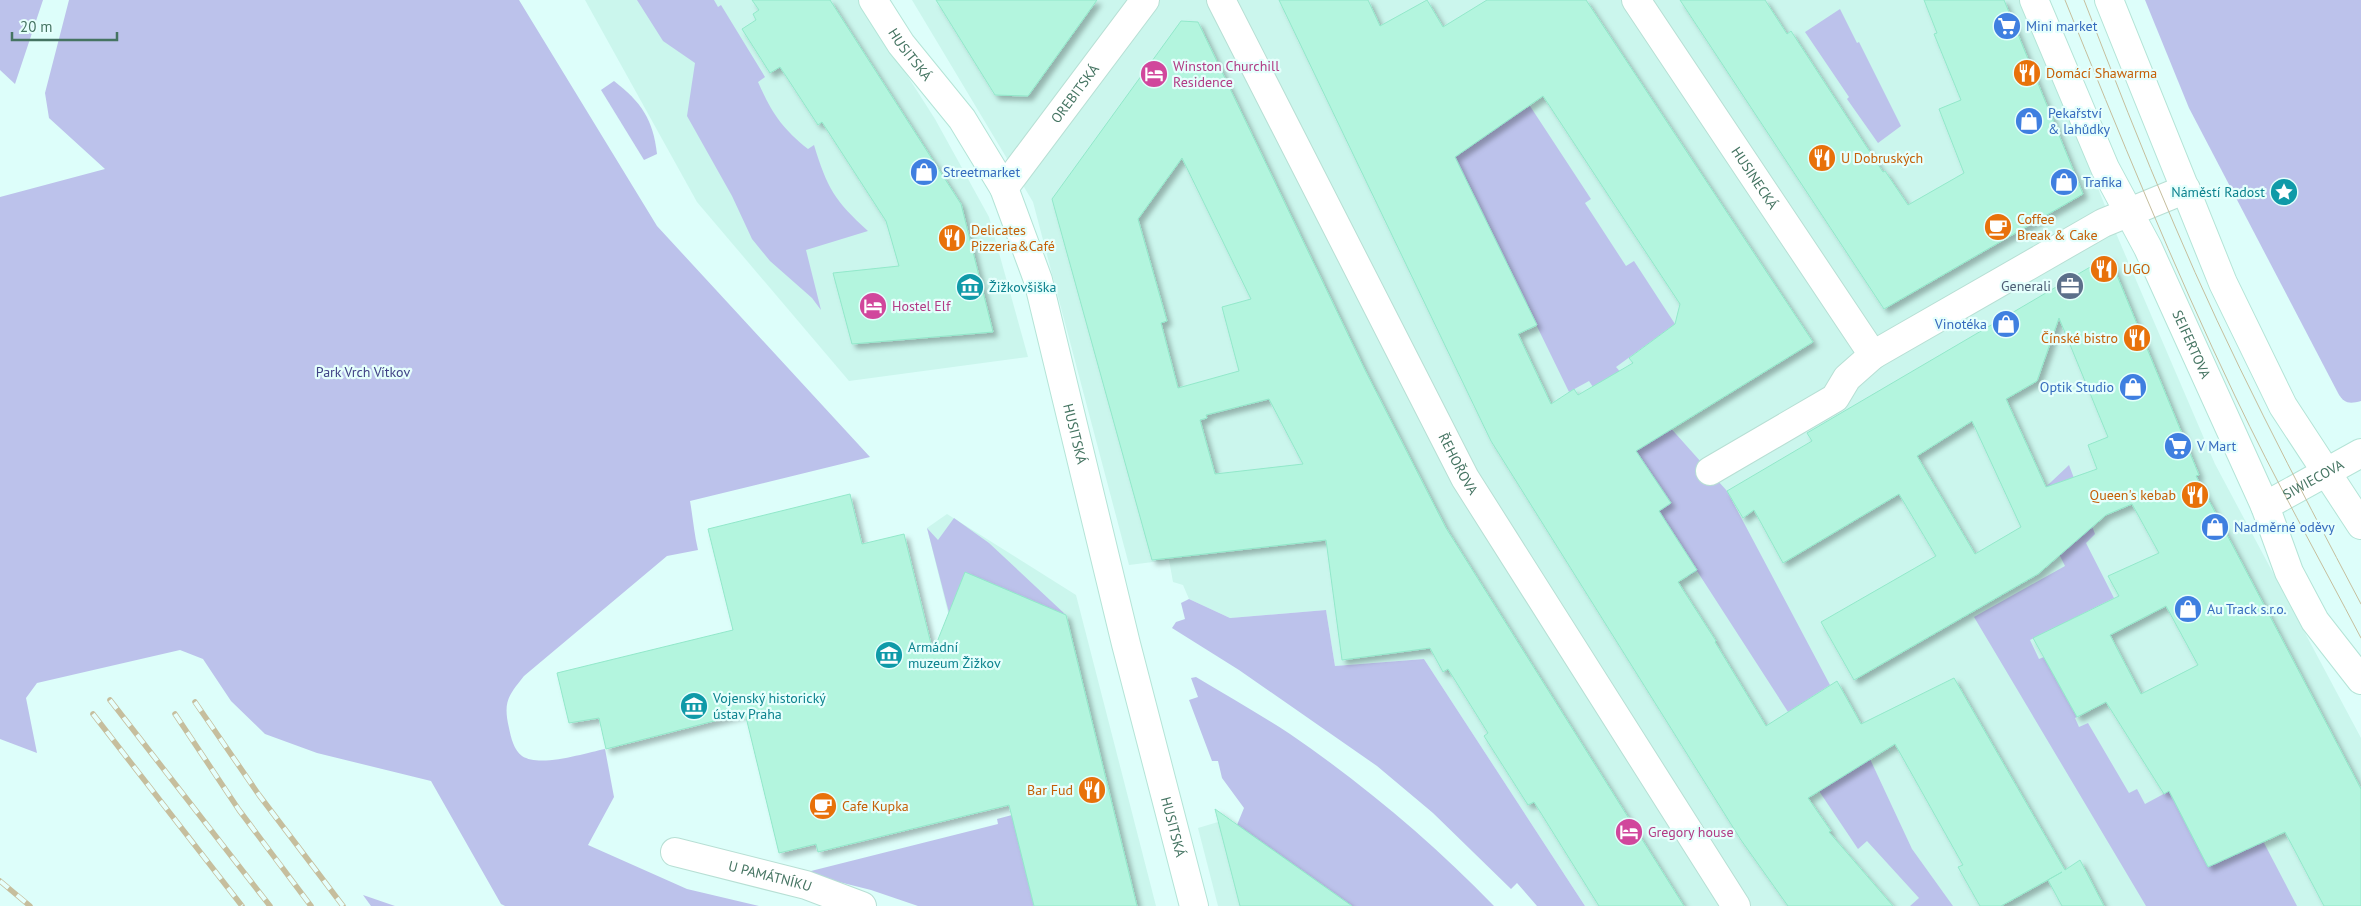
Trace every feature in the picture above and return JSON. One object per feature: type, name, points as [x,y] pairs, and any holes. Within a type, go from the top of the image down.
[{"type":"street","name":"HUSITSKÁ","points":[[873,0],[901,44],[962,119],[1004,188],[1038,280],[1124,634],[1194,906]]},
{"type":"street","name":"OREBITSKÁ","points":[[1004,188],[1145,0]]},
{"type":"street","name":"ŘEHOŘOVA","points":[[1221,0],[1465,478],[1736,906]]},
{"type":"street","name":"HUSINECKÁ","points":[[1636,0],[1873,355]]},
{"type":"street","name":"SEIFERTOVA","points":[[2034,0],[2105,168],[2148,248],[2265,506],[2289,572],[2315,621],[2361,680]]},
{"type":"street","points":[[2109,0],[2223,283],[2279,398],[2326,474],[2361,525]]},
{"type":"street","points":[[1710,471],[1835,398],[1847,378],[1873,355],[2103,224],[2186,189]]},
{"type":"street","name":"SIWIECOVA","points":[[2265,506],[2361,453]]},
{"type":"street","name":"U PAMÁTNÍKU","points":[[675,852],[806,885],[862,906]]},
{"type":"shaded area","points":[[585,0],[859,0],[935,119],[989,217],[1028,357],[849,381],[697,202]]},
{"type":"shaded area","points":[[912,0],[2023,0],[2115,231],[2215,464],[2361,738],[2361,906],[1585,906],[1424,659],[1335,666],[1326,610],[1230,618],[1189,599],[1183,585],[1173,582],[1169,560],[1129,565],[1033,202]]},
{"type":"shaded area","points":[[947,514],[1076,595],[1156,906],[1034,906],[997,751],[956,645],[927,528]]},
{"type":"shaded area","points":[[1228,819],[1352,906],[1218,906],[1198,828]]},
{"type":"green space","points":[[0,0],[43,0],[15,84],[0,70]]},
{"type":"green space","name":"Park Vrch Vítkov","points":[[69,0],[519,0],[657,226],[870,457],[690,501],[698,550],[667,556],[524,676],[508,700],[507,719],[511,736],[515,747],[522,756],[540,761],[605,749],[614,797],[588,845],[687,889],[759,906],[505,906],[501,904],[431,781],[317,753],[265,734],[231,701],[203,659],[180,650],[37,683],[26,698],[37,753],[0,739],[0,197],[105,169],[49,118],[45,93]]},
{"type":"green space","points":[[637,0],[714,0],[718,7],[721,5],[765,77],[758,82],[773,111],[791,134],[808,149],[814,145],[823,172],[834,193],[847,211],[868,231],[806,250],[821,310],[812,298],[770,261],[752,239],[732,196],[687,116],[695,63],[663,41]]},
{"type":"green space","name":"Náměstí Radost","points":[[2145,0],[2361,0],[2361,401],[2348,402],[2338,393],[2189,108]]},
{"type":"green space","points":[[1840,9],[1857,43],[1859,42],[1901,126],[1878,143],[1847,99],[1849,97],[1805,32]]},
{"type":"green space","points":[[614,81],[632,96],[644,112],[649,121],[657,154],[644,160],[601,90]]},
{"type":"green space","points":[[1530,106],[1591,199],[1585,203],[1626,266],[1634,261],[1675,324],[1616,367],[1727,491],[1830,685],[1788,712],[1697,571],[1689,576],[1651,517],[1625,435],[1589,381],[1569,392],[1442,132],[1520,112]]},
{"type":"green space","points":[[2069,465],[2095,534],[2086,543],[2114,598],[2030,640],[2039,659],[2044,657],[2077,717],[2075,718],[2079,727],[2088,723],[2129,793],[2137,789],[2145,804],[2212,768],[2226,821],[2243,851],[2263,841],[2297,906],[2146,906],[1974,617],[2065,566],[2032,500]]},
{"type":"green space","points":[[954,518],[989,543],[1066,615],[965,573],[949,613],[927,528],[938,540]]},
{"type":"green space","points":[[1189,599],[1230,618],[1326,610],[1335,666],[1424,659],[1585,906],[1537,906],[1517,883],[1511,889],[1433,813],[1377,766],[1239,670],[1172,628],[1176,622],[1185,619],[1181,603]]},
{"type":"green space","points":[[1196,677],[1279,727],[1344,773],[1446,859],[1494,906],[1352,906],[1237,825],[1244,808],[1222,778],[1218,761],[1212,761],[1189,700],[1198,697],[1191,678]]},
{"type":"green space","points":[[1870,759],[1912,849],[1953,906],[1910,906],[1919,898],[1867,841],[1858,849],[1819,791]]},
{"type":"green space","points":[[1012,815],[1034,906],[918,906],[871,890],[807,874],[807,872],[998,824],[997,819]]},
{"type":"green space","points":[[363,895],[395,906],[371,906]]},
{"type":"building","points":[[752,0],[830,0],[961,204],[993,332],[852,344],[833,273],[899,266],[886,221],[822,122],[818,125],[780,67],[770,73],[742,29],[756,20],[753,14],[759,10]]},
{"type":"building","points":[[936,0],[1097,0],[1028,96],[995,95]]},
{"type":"building","points":[[1279,0],[1368,0],[1380,26],[1427,0],[1443,27],[1487,0],[1586,0],[1813,342],[1636,451],[1671,503],[1659,511],[1697,570],[1678,582],[1716,641],[1766,726],[1837,681],[1861,724],[1954,678],[2065,870],[2080,860],[2104,906],[2062,906],[2048,880],[2062,872],[2001,906],[1980,906],[1958,867],[1963,865],[1895,744],[1808,798],[1831,831],[1829,832],[1893,906],[1788,906],[1741,840],[1491,441]],"holes":[[[1543,96],[1680,304],[1675,324],[1629,358],[1633,363],[1578,395],[1574,389],[1551,404],[1518,334],[1537,325],[1455,157]]]},
{"type":"building","points":[[1680,0],[1765,0],[1787,34],[1791,31],[1883,172],[1885,171],[1908,205],[1964,173],[1939,109],[1961,100],[1934,34],[1937,33],[1924,0],[2004,0],[2083,194],[1884,309]]},
{"type":"building","points":[[1181,21],[1198,22],[1366,372],[1446,528],[1684,906],[1599,906],[1534,802],[1528,805],[1484,736],[1488,733],[1448,669],[1443,672],[1430,648],[1342,660],[1326,540],[1152,560],[1052,199]],"holes":[[[1182,158],[1251,299],[1222,307],[1239,371],[1178,388],[1161,323],[1167,321],[1138,219]],[[1269,399],[1303,464],[1215,474],[1200,420],[1207,418],[1206,415]]]},
{"type":"building","points":[[2109,256],[2199,475],[2196,476],[2361,789],[2361,906],[2324,906],[2285,832],[2208,867],[2169,791],[2164,794],[2106,702],[2077,717],[2033,638],[2119,596],[2108,576],[2159,553],[2132,504],[2106,515],[2038,574],[1854,680],[1821,622],[1936,556],[1899,494],[1783,563],[1754,510],[1743,518],[1727,491],[1812,441],[1807,433]],"holes":[[[2059,318],[2108,437],[2088,445],[2097,469],[2046,487],[2006,399],[2037,381]],[[1972,421],[2021,527],[1975,554],[1917,456]],[[2166,606],[2198,665],[2141,694],[2110,635]]]},
{"type":"building","points":[[850,494],[862,544],[904,534],[933,652],[965,572],[1066,615],[1137,906],[1034,906],[1009,805],[818,852],[816,844],[779,853],[745,713],[606,749],[599,718],[569,723],[557,673],[733,630],[708,529]]},
{"type":"building","points":[[1215,809],[1352,906],[1240,906]]},
{"type":"tram line","points":[[2065,0],[2147,199],[2212,347],[2265,457],[2361,638]]},
{"type":"tram line","points":[[2084,0],[2151,168],[2217,321],[2287,463],[2361,604]]},
{"type":"railway","points":[[110,700],[270,906]]},
{"type":"railway","points":[[195,702],[259,795],[343,906]]},
{"type":"railway","points":[[93,714],[242,906]]},
{"type":"railway","points":[[175,714],[239,810],[311,906]]},
{"type":"railway","points":[[0,881],[30,906]]},
{"type":"place","name":"Mini market","points":[[2007,26]]},
{"type":"place","name":"Domácí Shawarma","points":[[2027,73]]},
{"type":"place","name":"Winston Churchill Residence","points":[[1154,74]]},
{"type":"place","name":"Pekařství & lahůdky","points":[[2029,121]]},
{"type":"place","name":"U Dobruských","points":[[1822,158]]},
{"type":"place","name":"Streetmarket","points":[[924,172]]},
{"type":"place","name":"Trafika","points":[[2064,182]]},
{"type":"place","name":"Náměstí Radost","points":[[2284,192]]},
{"type":"place","name":"Coffee Break & Cake","points":[[1998,227]]},
{"type":"place","name":"Delicates Pizzeria&Café","points":[[952,238]]},
{"type":"place","name":"UGO","points":[[2104,269]]},
{"type":"place","name":"Generali","points":[[2070,286]]},
{"type":"place","name":"Žižkovšiška","points":[[970,287]]},
{"type":"place","name":"Hostel Elf","points":[[873,306]]},
{"type":"place","name":"Vinotéka","points":[[2006,324]]},
{"type":"place","name":"Čínské bistro","points":[[2137,338]]},
{"type":"place","name":"Optik Studio","points":[[2133,387]]},
{"type":"place","name":"V Mart","points":[[2178,446]]},
{"type":"place","name":"Queen's kebab","points":[[2195,495]]},
{"type":"place","name":"Nadměrné oděvy","points":[[2215,527]]},
{"type":"place","name":"Au Track s.r.o.","points":[[2188,609]]},
{"type":"place","name":"Armádní muzeum Žižkov","points":[[889,655]]},
{"type":"place","name":"Vojenský historický ústav Praha","points":[[694,706]]},
{"type":"place","name":"Bar Fud","points":[[1092,790]]},
{"type":"place","name":"Cafe Kupka","points":[[823,806]]},
{"type":"place","name":"Gregory house","points":[[1629,832]]}]
